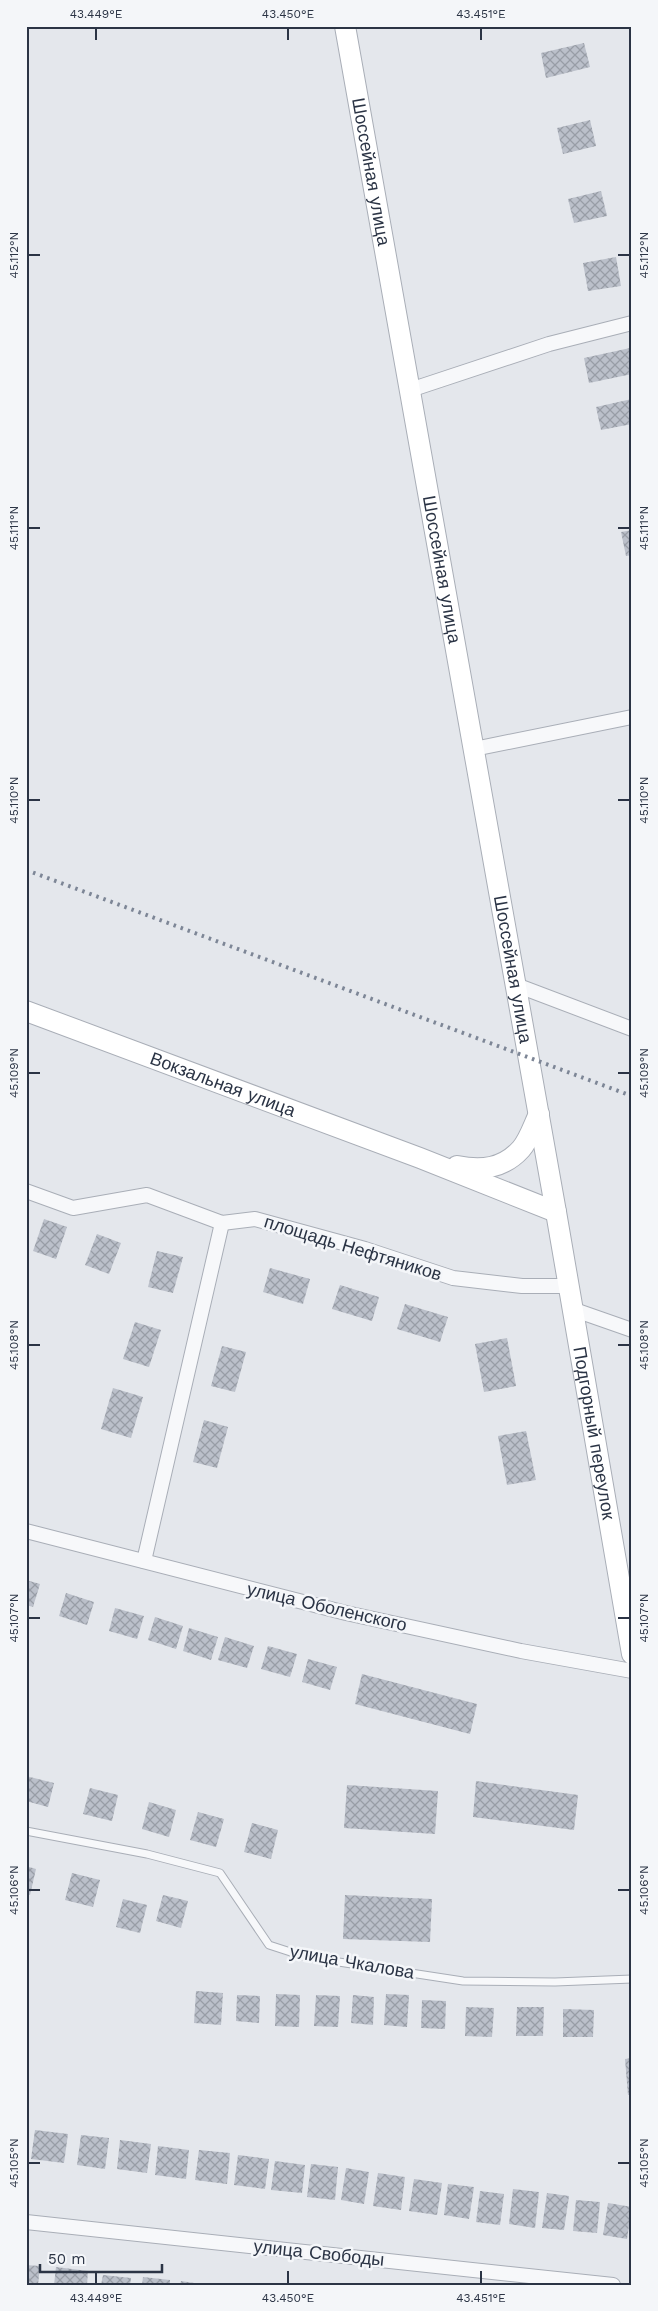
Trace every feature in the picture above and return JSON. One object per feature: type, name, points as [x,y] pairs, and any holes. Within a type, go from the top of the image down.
[{"type":"main road","name":"Шоссейная улица","points":[[344,26],[556,1212]]},
{"type":"main road","name":"Вокзальная улица","points":[[26,1011],[420,1158]]},
{"type":"main road","points":[[420,1158],[474,1169],[497,1167],[522,1149],[539,1114]]},
{"type":"main road","points":[[420,1158],[556,1212]]},
{"type":"main road","name":"Подгорный переулок","points":[[556,1212],[632,1654]]},
{"type":"street","points":[[410,390],[549,344],[632,323]]},
{"type":"street","points":[[474,749],[632,717]]},
{"type":"street","points":[[516,985],[632,1029]]},
{"type":"street","name":"площадь Нефтяников","points":[[26,1191],[73,1208],[147,1196],[222,1223],[255,1219],[365,1249],[453,1278],[522,1286],[569,1286]]},
{"type":"street","points":[[144,1561],[222,1223]]},
{"type":"street","points":[[572,1309],[632,1330]]},
{"type":"street","name":"улица Оболенского","points":[[26,1531],[356,1615],[521,1651],[632,1671]]},
{"type":"street","name":"улица Свободы","points":[[26,2222],[612,2285]]},
{"type":"lane","name":"улица Чкалова","points":[[26,1830],[147,1854],[220,1873],[269,1945],[306,1957],[463,1981],[555,1982],[632,1978]]},
{"type":"building","points":[[584,43],[590,67],[546,78],[541,53]]},
{"type":"building","points":[[590,120],[596,146],[563,154],[557,128]]},
{"type":"building","points":[[601,191],[607,216],[574,223],[568,199]]},
{"type":"building","points":[[616,257],[621,286],[588,291],[583,263]]},
{"type":"building","points":[[630,348],[632,374],[589,383],[584,358]]},
{"type":"building","points":[[632,399],[632,424],[601,430],[596,407]]},
{"type":"building","points":[[632,530],[632,555],[626,556],[621,532]]},
{"type":"building","points":[[44,1219],[67,1227],[56,1259],[33,1251]]},
{"type":"building","points":[[97,1234],[121,1243],[109,1274],[85,1265]]},
{"type":"building","points":[[157,1251],[183,1257],[173,1293],[148,1287]]},
{"type":"building","points":[[270,1268],[310,1279],[303,1304],[263,1292]]},
{"type":"building","points":[[340,1285],[379,1297],[372,1321],[332,1309]]},
{"type":"building","points":[[405,1304],[448,1317],[440,1342],[397,1329]]},
{"type":"building","points":[[135,1322],[161,1330],[149,1367],[123,1359]]},
{"type":"building","points":[[507,1338],[516,1386],[484,1392],[475,1344]]},
{"type":"building","points":[[222,1346],[246,1352],[235,1392],[211,1386]]},
{"type":"building","points":[[113,1388],[143,1397],[131,1438],[101,1429]]},
{"type":"building","points":[[204,1420],[228,1427],[217,1468],[193,1462]]},
{"type":"building","points":[[526,1431],[536,1480],[507,1485],[498,1436]]},
{"type":"building","points":[[26,1580],[40,1584],[33,1607],[26,1605]]},
{"type":"building","points":[[66,1593],[94,1602],[87,1625],[59,1616]]},
{"type":"building","points":[[115,1608],[144,1616],[137,1639],[109,1631]]},
{"type":"building","points":[[155,1617],[183,1626],[176,1649],[148,1640]]},
{"type":"building","points":[[189,1628],[218,1637],[211,1660],[183,1651]]},
{"type":"building","points":[[225,1637],[254,1646],[247,1668],[218,1660]]},
{"type":"building","points":[[268,1646],[297,1654],[290,1677],[261,1669]]},
{"type":"building","points":[[308,1659],[337,1667],[330,1690],[302,1682]]},
{"type":"building","points":[[362,1674],[477,1704],[470,1734],[355,1704]]},
{"type":"building","points":[[26,1776],[54,1783],[48,1807],[26,1801]]},
{"type":"building","points":[[476,1781],[578,1795],[574,1830],[473,1817]]},
{"type":"building","points":[[347,1785],[438,1791],[435,1834],[344,1828]]},
{"type":"building","points":[[90,1788],[118,1795],[112,1821],[83,1814]]},
{"type":"building","points":[[149,1802],[176,1810],[169,1837],[142,1829]]},
{"type":"building","points":[[198,1812],[224,1819],[216,1847],[190,1840]]},
{"type":"building","points":[[252,1823],[278,1830],[271,1859],[244,1852]]},
{"type":"building","points":[[26,1866],[36,1869],[30,1895],[26,1894]]},
{"type":"building","points":[[72,1873],[100,1880],[93,1907],[65,1900]]},
{"type":"building","points":[[163,1895],[188,1901],[181,1928],[156,1921]]},
{"type":"building","points":[[345,1895],[432,1899],[430,1942],[343,1939]]},
{"type":"building","points":[[123,1899],[147,1905],[140,1933],[116,1927]]},
{"type":"building","points":[[196,1991],[223,1993],[221,2025],[194,2023]]},
{"type":"building","points":[[276,1994],[300,1995],[299,2027],[275,2026]]},
{"type":"building","points":[[386,1994],[409,1995],[407,2027],[384,2025]]},
{"type":"building","points":[[237,1995],[260,1996],[259,2023],[236,2021]]},
{"type":"building","points":[[316,1995],[340,1996],[338,2027],[314,2026]]},
{"type":"building","points":[[353,1995],[374,1997],[373,2025],[351,2023]]},
{"type":"building","points":[[422,2000],[446,2001],[445,2029],[421,2028]]},
{"type":"building","points":[[466,2007],[494,2008],[492,2037],[465,2036]]},
{"type":"building","points":[[517,2007],[544,2007],[543,2036],[516,2036]]},
{"type":"building","points":[[563,2009],[594,2010],[593,2037],[563,2037]]},
{"type":"building","points":[[632,2058],[632,2095],[628,2095],[625,2059]]},
{"type":"building","points":[[35,2130],[68,2134],[64,2163],[31,2159]]},
{"type":"building","points":[[81,2135],[109,2138],[105,2169],[77,2165]]},
{"type":"building","points":[[120,2140],[151,2144],[147,2173],[117,2169]]},
{"type":"building","points":[[158,2146],[189,2150],[186,2179],[155,2175]]},
{"type":"building","points":[[199,2150],[230,2153],[227,2184],[195,2180]]},
{"type":"building","points":[[238,2155],[269,2159],[265,2189],[234,2185]]},
{"type":"building","points":[[275,2161],[305,2165],[302,2193],[271,2190]]},
{"type":"building","points":[[311,2164],[338,2167],[335,2200],[307,2197]]},
{"type":"building","points":[[346,2168],[369,2172],[364,2204],[341,2200]]},
{"type":"building","points":[[378,2173],[405,2177],[401,2210],[373,2206]]},
{"type":"building","points":[[414,2179],[442,2183],[437,2215],[409,2211]]},
{"type":"building","points":[[448,2184],[474,2187],[469,2219],[444,2215]]},
{"type":"building","points":[[513,2189],[539,2192],[535,2228],[509,2224]]},
{"type":"building","points":[[480,2191],[504,2194],[500,2225],[476,2222]]},
{"type":"building","points":[[547,2193],[569,2196],[564,2230],[542,2228]]},
{"type":"building","points":[[576,2200],[600,2202],[597,2233],[573,2231]]},
{"type":"building","points":[[608,2203],[632,2207],[627,2239],[603,2235]]},
{"type":"building","points":[[26,2265],[40,2266],[38,2285],[26,2285]]},
{"type":"building","points":[[56,2267],[88,2271],[87,2285],[54,2285]]},
{"type":"building","points":[[103,2275],[131,2278],[130,2285],[101,2285]]},
{"type":"building","points":[[143,2277],[170,2280],[170,2285],[142,2285]]},
{"type":"building","points":[[181,2281],[201,2284],[201,2285],[180,2285]]},
{"type":"railway","points":[[26,870],[632,1096]]}]
